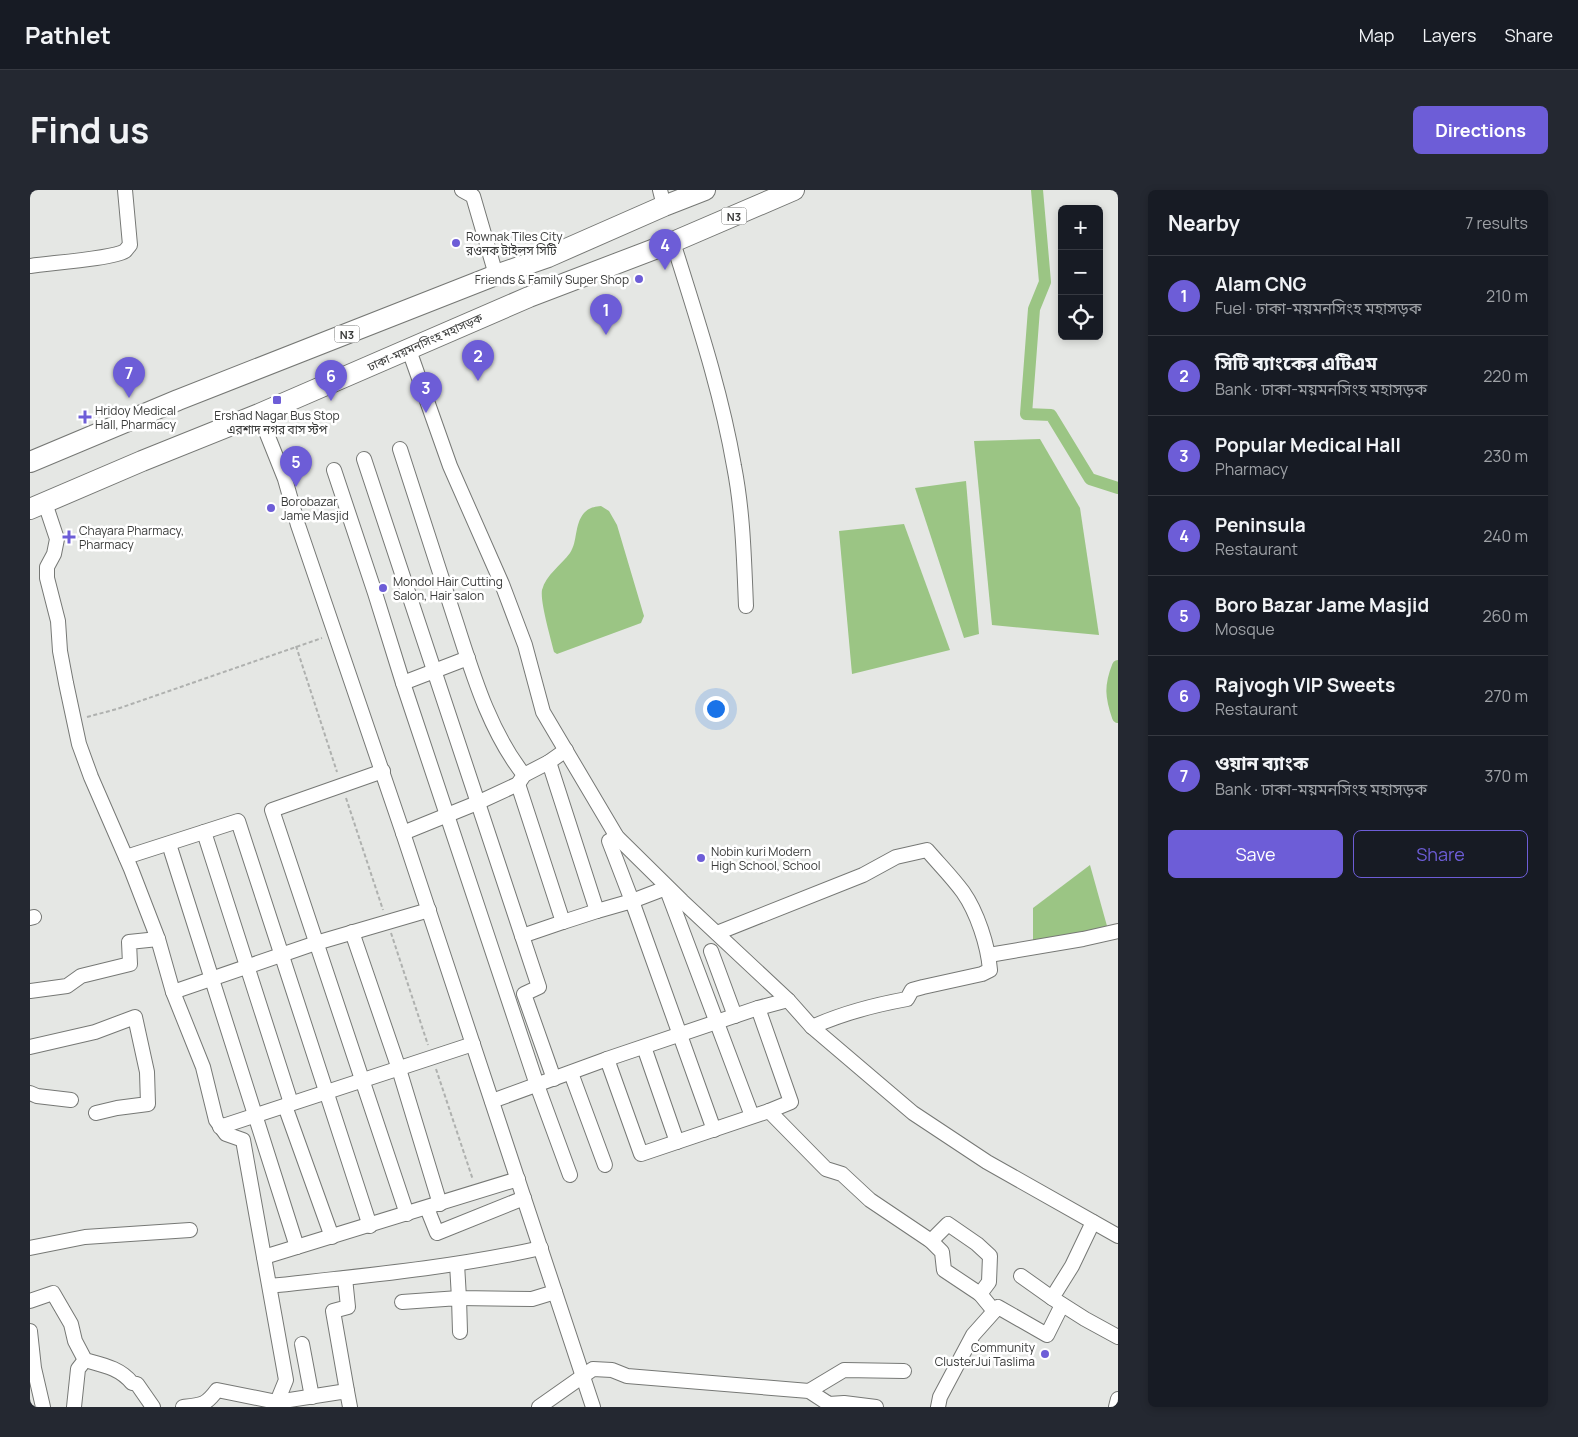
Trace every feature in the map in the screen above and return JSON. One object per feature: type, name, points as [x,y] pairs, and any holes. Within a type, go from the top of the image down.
[{"type":"highway","name":"N3","points":[[30,462],[178,400],[496,275],[548,257],[662,198],[705,190]]},
{"type":"highway","name":"ঢাকা-ময়মনসিংহ মহাসড়ক","points":[[38,506],[409,350],[529,296],[673,242],[794,190]]},
{"type":"street","points":[[30,266],[89,259],[126,250],[130,245],[125,190]]},
{"type":"street","points":[[462,190],[473,196],[496,275]]},
{"type":"street","points":[[673,242],[725,418],[735,468],[742,528],[746,606]]},
{"type":"street","points":[[409,350],[450,466],[525,645],[543,712],[617,837],[668,889],[788,1000],[812,1027],[913,1113],[987,1162],[1118,1236]]},
{"type":"street","points":[[259,414],[285,479],[298,525],[383,771],[593,1407]]},
{"type":"street","points":[[400,449],[468,658],[491,722],[521,780],[563,922]]},
{"type":"street","points":[[364,459],[539,987],[524,994],[554,1079]]},
{"type":"street","points":[[334,470],[537,1085],[570,1175]]},
{"type":"street","points":[[38,506],[57,539],[54,554],[48,567],[47,578],[58,621],[60,651],[80,744],[91,777],[126,857],[158,939],[173,992],[198,1053],[211,1093],[216,1120],[226,1134],[243,1140],[286,1380],[278,1405]]},
{"type":"street","points":[[403,683],[468,658]]},
{"type":"street","points":[[403,833],[477,803],[521,780],[566,750]]},
{"type":"street","points":[[549,762],[597,911]]},
{"type":"street","points":[[383,771],[272,810],[407,1214]]},
{"type":"street","points":[[126,857],[238,821],[370,1226]]},
{"type":"street","points":[[204,832],[288,1104],[332,1237]]},
{"type":"street","points":[[617,837],[609,841],[714,1130]]},
{"type":"street","points":[[169,844],[297,1247]]},
{"type":"street","points":[[716,933],[863,875],[896,857],[927,850],[963,893],[978,923],[989,955],[990,970],[912,990],[907,999],[874,1005],[839,1015],[812,1027]]},
{"type":"street","points":[[522,936],[668,889]]},
{"type":"street","points":[[668,889],[752,1116]]},
{"type":"street","points":[[173,992],[316,943],[429,910]]},
{"type":"street","points":[[989,955],[1084,939],[1118,931]]},
{"type":"street","points":[[352,932],[399,1069],[433,1206],[437,1233],[524,1198]]},
{"type":"street","points":[[30,991],[67,986],[81,976],[130,964],[129,942],[158,939]]},
{"type":"street","points":[[711,951],[735,1016]]},
{"type":"street","points":[[492,1101],[607,1059],[680,1036],[758,1008],[788,1000]]},
{"type":"street","points":[[607,1059],[641,1154],[714,1130],[790,1102],[758,1008]]},
{"type":"street","points":[[30,1047],[95,1032],[135,1017],[147,1072],[148,1104],[96,1113]]},
{"type":"street","points":[[220,1126],[473,1044]]},
{"type":"street","points":[[644,1047],[677,1142]]},
{"type":"street","points":[[570,1074],[605,1165]]},
{"type":"street","points":[[30,1093],[38,1096],[71,1100]]},
{"type":"street","points":[[769,1111],[826,1169],[842,1174],[870,1200],[932,1241],[942,1252],[944,1270],[980,1294],[994,1311]]},
{"type":"street","points":[[264,1257],[518,1179]]},
{"type":"street","points":[[938,1407],[940,1397],[973,1335],[998,1307],[1048,1335],[1057,1301],[1093,1222]]},
{"type":"street","points":[[932,1241],[948,1224],[990,1256],[989,1282],[980,1294]]},
{"type":"street","points":[[30,1248],[85,1237],[190,1230]]},
{"type":"street","points":[[270,1286],[494,1259],[540,1248]]},
{"type":"street","points":[[457,1264],[460,1332]]},
{"type":"street","points":[[1021,1276],[1085,1319],[1118,1337]]},
{"type":"street","points":[[345,1278],[348,1307],[333,1311],[350,1407]]},
{"type":"street","points":[[402,1302],[458,1298],[532,1299],[555,1292]]},
{"type":"street","points":[[30,1301],[53,1293],[71,1324],[75,1341],[85,1360],[115,1369],[127,1377],[132,1383],[137,1384],[153,1407]]},
{"type":"street","points":[[30,1331],[34,1368],[43,1407]]},
{"type":"street","points":[[302,1344],[311,1400]]},
{"type":"street","points":[[74,1407],[78,1369],[85,1360]]},
{"type":"street","points":[[539,1407],[593,1369],[612,1370],[627,1376],[809,1391],[830,1406],[844,1403],[876,1407]]},
{"type":"street","points":[[809,1391],[844,1370],[904,1371]]},
{"type":"street","points":[[183,1407],[196,1406],[209,1401],[217,1390],[278,1405],[311,1400],[346,1391]]},
{"type":"street","points":[[1116,1407],[1118,1399]]},
{"type":"path","points":[[74,720],[117,709],[336,633]]},
{"type":"shaded area","points":[[1040,439],[1080,508],[1099,635],[992,625],[974,441]]},
{"type":"shaded area","points":[[966,481],[979,634],[964,638],[915,488]]},
{"type":"shaded area","points":[[601,506],[609,511],[617,525],[644,616],[641,623],[557,654],[554,652],[546,621],[542,590],[550,575],[570,553],[584,513],[590,508]]},
{"type":"shaded area","points":[[904,524],[950,650],[852,674],[839,531]]},
{"type":"shaded area","points":[[1090,865],[1107,926],[1033,946],[1033,908]]},
{"type":"waterway","points":[[1037,190],[1045,282],[1034,309],[1026,414],[1051,415],[1090,479],[1118,488]]},
{"type":"waterway","points":[[1118,666],[1112,692],[1118,717]]},
{"type":"place","name":"Rownak Tiles City রওনক টাইলস সিটি","points":[[456,243]]},
{"type":"place","name":"Peninsula","points":[[665,270]]},
{"type":"place","name":"Friends & Family Super Shop","points":[[639,279]]},
{"type":"place","name":"Alam CNG","points":[[606,335]]},
{"type":"place","name":"সিটি ব্যাংকের এটিএম","points":[[478,381]]},
{"type":"place","name":"ওয়ান ব্যাংক","points":[[129,398]]},
{"type":"place","name":"Ershad Nagar Bus Stop এরশাদ নগর বাস স্টপ","points":[[277,400]]},
{"type":"place","name":"Rajvogh VIP Sweets","points":[[331,401]]},
{"type":"place","name":"Popular Medical Hall","points":[[426,413]]},
{"type":"place","name":"Hridoy Medical Hall, Pharmacy","points":[[85,417]]},
{"type":"place","name":"Boro Bazar Jame Masjid","points":[[296,487]]},
{"type":"place","name":"Borobazar Jame Masjid","points":[[271,508]]},
{"type":"place","name":"Chayara Pharmacy, Pharmacy","points":[[69,537]]},
{"type":"place","name":"Mondol Hair Cutting Salon, Hair salon","points":[[383,588]]},
{"type":"place","name":"Nobin kuri Modern High School, School","points":[[701,858]]},
{"type":"place","name":"Community ClusterJui Taslima","points":[[1045,1354]]}]
